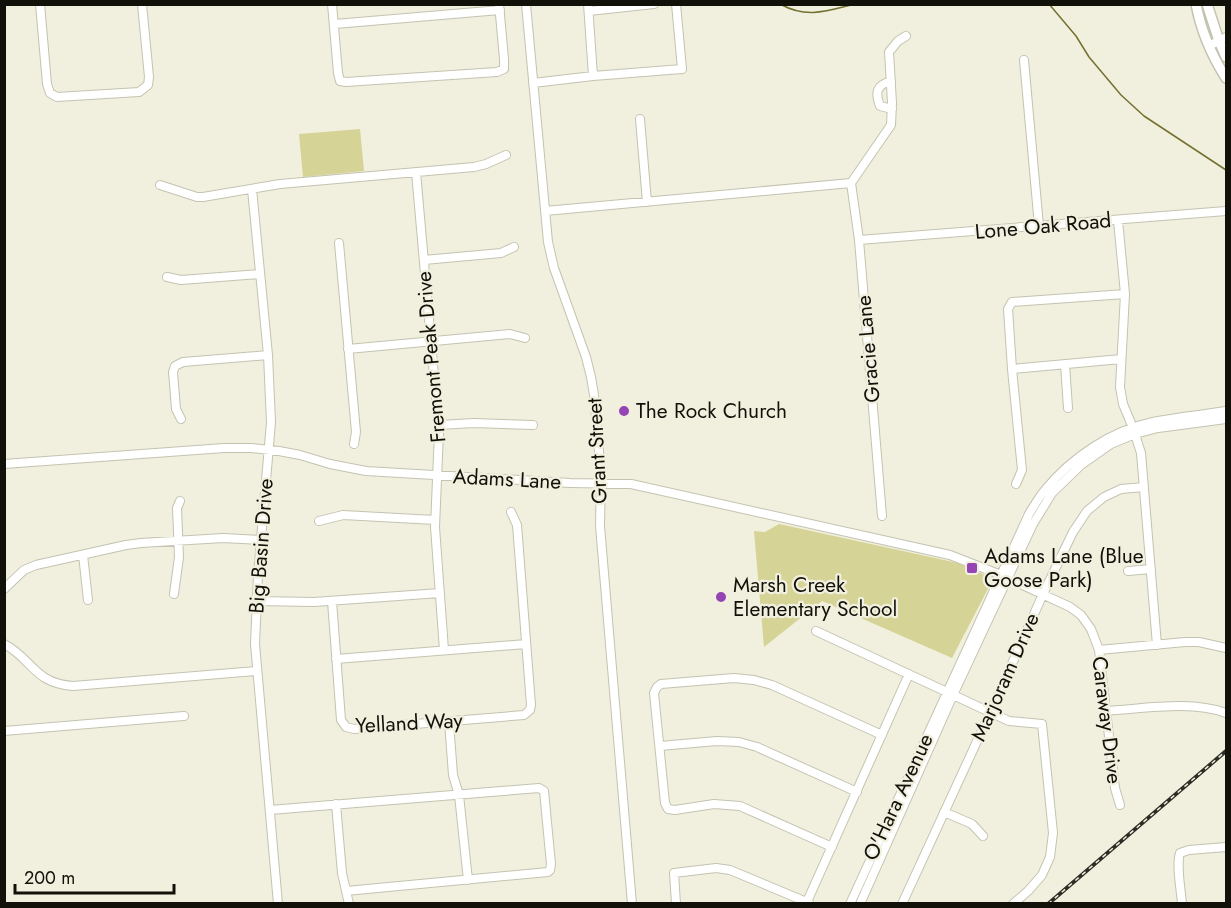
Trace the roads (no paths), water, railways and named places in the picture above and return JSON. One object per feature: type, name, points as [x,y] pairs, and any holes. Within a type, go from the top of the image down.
[{"type":"main road","points":[[1196,4],[1209,46],[1227,78]]},
{"type":"main road","points":[[1207,4],[1223,39],[1227,57]]},
{"type":"street","points":[[40,4],[46,84],[50,93],[57,97],[139,92],[148,85],[142,4]]},
{"type":"street","points":[[333,4],[340,81],[497,72],[504,69],[500,8],[335,24]]},
{"type":"street","name":"Grant Street","points":[[526,4],[548,242],[554,268],[586,357],[594,395],[601,484],[600,526],[632,903]]},
{"type":"street","points":[[593,76],[588,8],[654,4]]},
{"type":"street","points":[[533,83],[682,69],[676,4]]},
{"type":"street","points":[[545,211],[851,183],[891,125],[889,52],[898,41],[906,36]]},
{"type":"street","points":[[1209,46],[1223,39]]},
{"type":"street","points":[[1024,60],[1039,226]]},
{"type":"street","points":[[891,81],[883,83],[877,92],[877,98],[880,106],[892,109]]},
{"type":"street","points":[[640,118],[647,202]]},
{"type":"street","points":[[160,185],[197,197],[209,197],[280,184],[474,167],[486,165],[506,155]]},
{"type":"street","name":"Fremont Peak Drive","points":[[416,172],[439,425],[435,520],[444,650]]},
{"type":"street","name":"Gracie Lane","points":[[851,183],[859,240],[882,516]]},
{"type":"street","name":"Big Basin Drive","points":[[252,189],[271,404],[255,644],[278,903]]},
{"type":"street","name":"Lone Oak Road","points":[[859,240],[1227,211]]},
{"type":"street","points":[[1118,220],[1125,294],[1120,387],[1123,404],[1141,453],[1157,645]]},
{"type":"street","points":[[339,243],[356,432],[354,444]]},
{"type":"street","points":[[424,260],[501,253],[514,247]]},
{"type":"street","points":[[167,277],[181,280],[260,274]]},
{"type":"street","points":[[1016,484],[1022,470],[1008,309],[1012,302],[1125,294]]},
{"type":"street","points":[[348,349],[510,334],[525,338]]},
{"type":"street","points":[[182,419],[176,410],[173,372],[175,366],[183,362],[268,355]]},
{"type":"street","points":[[1012,369],[1121,359]]},
{"type":"street","points":[[1065,364],[1068,408]]},
{"type":"street","name":"O'Hara Avenue","points":[[850,903],[1004,576],[1052,494],[1087,461],[1111,444],[1151,422],[1227,411]]},
{"type":"street","name":"O'Hara Avenue","points":[[1134,431],[1227,419]]},
{"type":"street","points":[[439,425],[474,423],[533,425]]},
{"type":"street","name":"Adams Lane","points":[[4,464],[224,448],[268,449],[366,471],[632,484],[950,555],[1004,576]]},
{"type":"street","name":"Marjoram Drive","points":[[902,903],[1042,594],[1073,531],[1087,511],[1104,497],[1121,489],[1144,487]]},
{"type":"street","points":[[174,594],[178,557],[177,508],[180,501]]},
{"type":"street","points":[[336,659],[526,644],[517,525],[511,512]]},
{"type":"street","points":[[319,521],[343,514],[435,520]]},
{"type":"street","points":[[4,589],[24,570],[36,565],[141,543],[223,537],[261,540]]},
{"type":"street","points":[[83,555],[88,600]]},
{"type":"street","points":[[1128,571],[1151,569]]},
{"type":"street","name":"Caraway Drive","points":[[1004,576],[1070,607],[1081,615],[1091,629],[1099,650],[1115,788],[1120,805]]},
{"type":"street","points":[[257,601],[332,601],[440,593]]},
{"type":"street","name":"Yelland Way","points":[[332,601],[341,720],[350,729],[521,716],[527,713],[531,705],[526,644]]},
{"type":"street","points":[[816,631],[1009,721],[1042,724],[1053,833],[1050,857],[1042,875],[1013,903]]},
{"type":"street","points":[[1099,650],[1198,642],[1227,648]]},
{"type":"street","points":[[4,644],[46,679],[73,686],[257,671]]},
{"type":"street","points":[[676,903],[674,873],[716,868],[730,870],[808,903],[909,674]]},
{"type":"street","points":[[832,847],[740,806],[714,804],[668,809],[665,803],[654,693],[661,684],[734,678],[754,680],[772,685],[882,735]]},
{"type":"street","name":"O'Hara Avenue","points":[[860,903],[950,693]]},
{"type":"street","points":[[1105,711],[1191,705],[1226,713]]},
{"type":"street","points":[[4,731],[184,716]]},
{"type":"street","points":[[449,722],[453,775],[459,795],[468,880]]},
{"type":"street","points":[[660,746],[717,741],[738,742],[757,747],[857,792]]},
{"type":"street","points":[[270,810],[539,788],[545,793],[551,864],[548,872],[346,891]]},
{"type":"street","points":[[336,804],[342,873],[349,903]]},
{"type":"street","points":[[944,812],[972,824],[983,836]]},
{"type":"street","points":[[1182,903],[1180,853],[1189,850],[1227,847]]},
{"type":"waterway","points":[[780,4],[790,9],[808,12],[826,11],[855,4]]},
{"type":"waterway","points":[[1049,4],[1121,95],[1144,116],[1226,170]]},
{"type":"railway","points":[[1048,904],[1226,751]]},
{"type":"place","name":"The Rock Church","points":[[624,411]]},
{"type":"place","name":"Adams Lane (Blue Goose Park)","points":[[972,568]]},
{"type":"place","name":"Marsh Creek Elementary School","points":[[721,597]]}]
